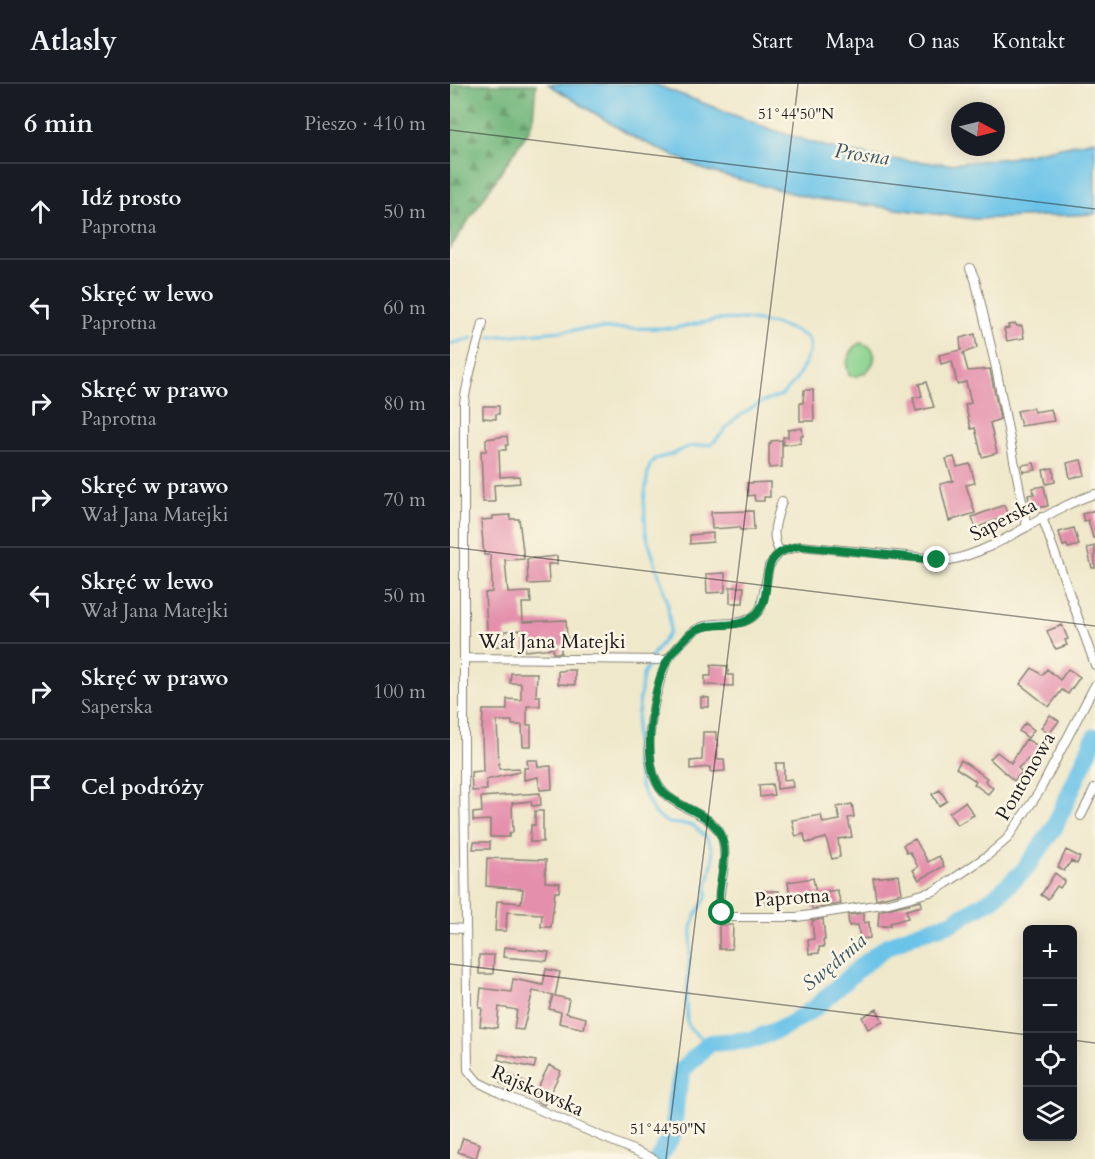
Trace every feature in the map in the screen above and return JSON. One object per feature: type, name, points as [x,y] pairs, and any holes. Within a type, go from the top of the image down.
[{"type":"street","points":[[970,268],[975,279],[996,368],[1027,527]]},
{"type":"street","name":"Rajskowska","points":[[483,323],[477,354],[467,385],[465,404],[466,1061],[472,1077],[500,1093],[654,1159]]},
{"type":"street","name":"Saperska","points":[[780,552],[800,546],[950,560],[971,554],[1027,527],[1042,517],[1095,494]]},
{"type":"street","points":[[663,660],[696,630],[705,626],[748,621],[757,613],[763,602],[769,566],[780,552],[773,536],[782,501]]},
{"type":"street","points":[[1042,517],[1095,665]]},
{"type":"street","name":"Wał Jana Matejki","points":[[464,658],[663,660]]},
{"type":"street","name":"Paprotna","points":[[663,660],[650,736],[655,779],[661,790],[671,799],[705,818],[721,835],[724,861],[719,906],[727,917],[797,917],[888,903],[934,891],[968,870]]},
{"type":"street","name":"Pontonowa","points":[[968,870],[1007,839],[1024,816],[1095,685]]},
{"type":"street","points":[[1081,816],[1095,788]]},
{"type":"street","points":[[450,928],[466,929]]},
{"type":"green space","points":[[450,84],[536,84],[533,119],[528,132],[450,248]]},
{"type":"green space","points":[[860,343],[869,346],[875,357],[869,369],[864,373],[850,376],[847,367],[848,358]]},
{"type":"water","name":"Prosna","points":[[548,84],[654,84],[770,129],[827,147],[889,159],[948,164],[1009,158],[1095,140],[1095,214],[975,219],[811,198],[707,171],[631,136]]},
{"type":"building","points":[[1008,325],[1022,326],[1024,338],[1007,341],[1004,329],[1009,328]]},
{"type":"building","points":[[975,334],[977,348],[963,353],[968,371],[990,369],[1000,419],[990,423],[997,453],[982,457],[975,428],[971,429],[965,405],[971,403],[966,382],[957,384],[952,361],[941,364],[939,355],[961,350],[960,338]]},
{"type":"building","points":[[926,382],[934,407],[916,411],[913,398],[922,396],[919,384]]},
{"type":"building","points":[[804,390],[813,390],[814,421],[800,421],[800,403],[803,403]]},
{"type":"building","points":[[483,406],[499,406],[496,419],[483,418]]},
{"type":"building","points":[[1033,408],[1034,412],[1051,409],[1054,421],[1021,426],[1017,411]]},
{"type":"building","points":[[802,428],[801,443],[783,445],[783,437],[788,437],[788,430]]},
{"type":"building","points":[[507,436],[506,450],[499,450],[500,477],[519,476],[520,483],[494,485],[495,502],[483,502],[481,451],[486,451],[486,439]]},
{"type":"building","points":[[782,440],[782,467],[769,468],[769,444],[771,441]]},
{"type":"building","points":[[954,457],[957,467],[970,464],[975,483],[966,485],[975,513],[949,521],[940,484],[953,481],[946,459]]},
{"type":"building","points":[[1081,460],[1085,475],[1070,478],[1067,463]]},
{"type":"building","points":[[1034,463],[1036,470],[1023,472],[1022,465]]},
{"type":"building","points":[[1053,468],[1055,482],[1046,484],[1043,470]]},
{"type":"building","points":[[770,482],[770,497],[764,497],[764,501],[755,501],[754,495],[748,496],[747,483]]},
{"type":"building","points":[[1044,486],[1048,506],[1030,509],[1028,495],[1034,494],[1033,488]]},
{"type":"building","points":[[1004,505],[1008,515],[976,528],[972,517]]},
{"type":"building","points":[[1095,510],[1095,538],[1093,538],[1088,520],[1084,521],[1082,514]]},
{"type":"building","points":[[753,511],[754,530],[740,530],[740,527],[712,529],[711,512]]},
{"type":"building","points":[[510,515],[510,519],[519,519],[524,559],[505,560],[508,593],[530,592],[531,603],[522,603],[523,622],[566,620],[567,638],[570,638],[570,645],[561,645],[561,653],[553,653],[553,648],[525,651],[524,630],[505,631],[506,641],[501,641],[501,646],[488,647],[485,593],[492,592],[492,576],[490,555],[484,555],[481,520],[493,519],[493,516]]},
{"type":"building","points":[[1074,528],[1079,545],[1068,548],[1067,545],[1063,546],[1059,532]]},
{"type":"building","points":[[713,533],[713,542],[690,544],[690,535]]},
{"type":"building","points":[[1095,546],[1095,568],[1092,568],[1087,548]]},
{"type":"building","points":[[557,556],[557,564],[548,564],[549,583],[528,584],[527,559]]},
{"type":"building","points":[[725,573],[725,592],[707,593],[706,574]]},
{"type":"building","points":[[730,587],[744,587],[743,603],[730,603]]},
{"type":"building","points":[[1062,625],[1068,639],[1065,640],[1067,645],[1056,649],[1047,631]]},
{"type":"building","points":[[711,665],[728,666],[728,675],[733,675],[733,686],[705,685],[705,676],[711,676]]},
{"type":"building","points":[[1032,668],[1042,675],[1047,669],[1060,680],[1068,669],[1080,677],[1068,694],[1062,690],[1049,707],[1020,684]]},
{"type":"building","points":[[575,670],[575,685],[558,684],[558,671]]},
{"type":"building","points":[[511,673],[537,673],[536,696],[540,696],[540,706],[527,706],[527,725],[531,725],[531,746],[523,746],[522,725],[512,725],[512,721],[497,721],[499,769],[519,768],[519,772],[486,780],[487,790],[472,791],[471,772],[483,771],[483,710],[507,710],[507,699],[521,700],[521,683],[510,683]]},
{"type":"building","points":[[701,697],[709,698],[709,707],[701,707]]},
{"type":"building","points":[[1050,715],[1059,721],[1049,734],[1041,728]]},
{"type":"building","points":[[1025,723],[1034,730],[1028,738],[1019,731]]},
{"type":"building","points":[[703,732],[716,732],[717,759],[724,759],[725,771],[710,772],[710,767],[690,769],[690,761],[702,760]]},
{"type":"building","points":[[1026,739],[1040,747],[1031,761],[1028,759],[1018,768],[1022,772],[1014,781],[990,759],[997,752],[1011,763]]},
{"type":"building","points":[[527,760],[537,760],[538,767],[551,766],[552,789],[540,790],[538,777],[524,780],[524,768],[528,768]]},
{"type":"building","points":[[961,760],[987,778],[985,781],[993,788],[988,794],[974,784],[976,781],[956,768]]},
{"type":"building","points":[[776,763],[784,763],[784,780],[792,779],[793,787],[777,789]]},
{"type":"building","points":[[772,784],[774,795],[760,797],[759,785]]},
{"type":"building","points":[[940,790],[947,801],[939,806],[932,794]]},
{"type":"building","points":[[540,793],[541,805],[532,806],[531,801],[512,803],[513,832],[509,834],[509,837],[490,837],[490,820],[473,821],[473,813],[482,812],[481,797]]},
{"type":"building","points":[[965,802],[974,815],[957,825],[949,813]]},
{"type":"building","points":[[852,804],[854,817],[848,818],[852,837],[838,839],[840,857],[832,859],[826,838],[806,843],[804,834],[796,836],[792,820],[821,815],[823,823],[840,820],[837,807]]},
{"type":"building","points":[[535,811],[543,811],[543,842],[530,842],[531,825],[535,825]]},
{"type":"building","points":[[915,839],[928,862],[939,856],[944,866],[919,880],[913,870],[918,867],[910,852],[907,853],[903,845]]},
{"type":"building","points":[[474,842],[490,842],[490,849],[473,849]]},
{"type":"building","points":[[1066,850],[1080,857],[1077,864],[1071,861],[1064,871],[1058,867]]},
{"type":"building","points":[[487,858],[546,860],[545,882],[560,883],[559,892],[555,892],[551,927],[541,927],[542,914],[507,912],[506,931],[495,931],[497,901],[521,903],[523,889],[486,886]]},
{"type":"building","points":[[1055,873],[1065,881],[1060,888],[1057,886],[1048,899],[1041,895]]},
{"type":"building","points":[[899,875],[902,893],[876,899],[873,878]]},
{"type":"building","points":[[813,878],[816,893],[837,890],[841,904],[812,909],[809,895],[790,896],[788,882]]},
{"type":"building","points":[[765,891],[779,891],[779,904],[765,904]]},
{"type":"building","points":[[921,901],[922,906],[906,910],[908,918],[890,923],[890,926],[878,926],[879,911]]},
{"type":"building","points":[[864,913],[864,923],[869,922],[870,938],[860,939],[858,925],[849,926],[848,915]]},
{"type":"building","points":[[823,919],[824,947],[819,947],[819,953],[809,954],[808,940],[814,939],[812,921]]},
{"type":"building","points":[[719,925],[733,925],[732,949],[719,949]]},
{"type":"building","points":[[504,947],[549,952],[547,961],[503,957]]},
{"type":"building","points":[[479,955],[494,955],[493,974],[479,974]]},
{"type":"building","points":[[546,969],[560,972],[555,996],[569,999],[566,1013],[586,1018],[584,1029],[559,1023],[561,1012],[549,1009],[553,995],[533,991],[523,1030],[514,1029],[517,1010],[499,1007],[497,1028],[480,1026],[481,988],[511,992],[513,979],[543,985]]},
{"type":"building","points":[[877,1009],[883,1022],[868,1029],[862,1017]]},
{"type":"building","points":[[499,1054],[536,1061],[534,1068],[498,1060]]},
{"type":"building","points":[[549,1065],[561,1071],[544,1105],[532,1099]]},
{"type":"building","points":[[505,1073],[530,1085],[528,1097],[500,1083]]},
{"type":"building","points":[[463,1138],[480,1144],[476,1158],[458,1152]]},
{"type":"waterway","points":[[490,337],[586,329],[675,328],[716,320],[746,319],[779,325],[808,338],[809,353],[804,365],[795,381],[782,395],[762,402],[734,420],[712,444],[687,447],[655,459],[648,472],[644,501],[646,534],[667,600],[670,624],[669,633],[652,656],[643,675],[636,728],[635,764],[641,787],[654,813],[668,823],[693,825],[707,838],[711,847],[713,859],[707,896],[695,917],[692,928],[686,1001],[687,1021],[690,1029],[710,1043]]},
{"type":"waterway","points":[[450,344],[473,338]]},
{"type":"waterway","name":"Swędrnia","points":[[658,1159],[673,1134],[676,1098],[683,1069],[710,1043],[752,1040],[787,1026],[816,1007],[886,947],[915,934],[951,923],[994,898],[1025,869],[1054,828],[1095,737]]},
{"type":"route","points":[[722,913],[719,906],[724,861],[721,835],[705,818],[671,799],[661,790],[655,779],[650,736],[658,684],[667,660],[688,635],[696,630],[705,626],[748,621],[757,613],[763,602],[769,566],[780,552],[789,547],[800,546],[937,560]]}]
